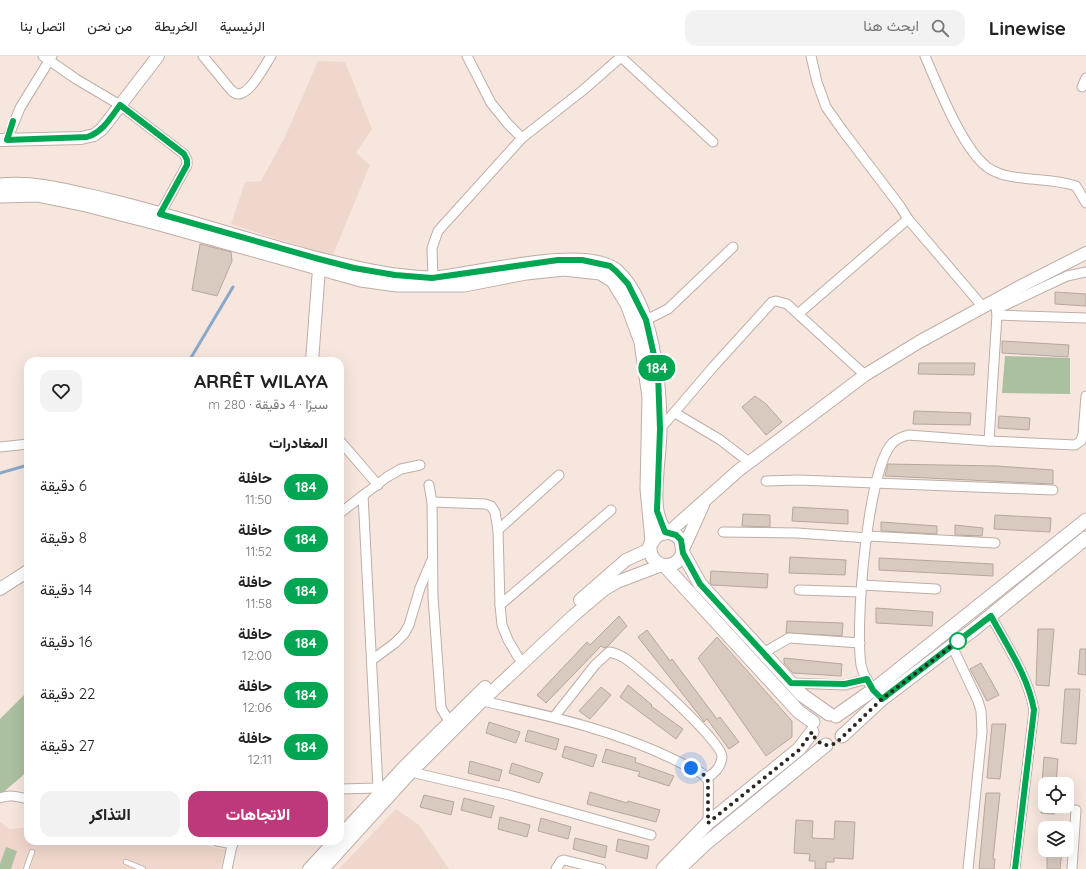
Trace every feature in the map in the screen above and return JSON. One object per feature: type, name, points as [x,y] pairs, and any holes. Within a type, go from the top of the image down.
[{"type":"main road","points":[[3,140],[87,137],[94,135],[102,129],[158,56]]},
{"type":"main road","points":[[0,185],[12,184],[48,186],[160,214],[319,264],[361,280],[397,285],[464,285],[526,273],[564,269],[600,273],[613,281],[627,304],[641,342],[649,397],[648,489],[651,556],[656,562],[664,566],[813,727],[817,741],[826,745]]},
{"type":"main road","points":[[0,196],[37,195],[86,205],[296,257]]},
{"type":"main road","points":[[344,845],[450,721],[599,583],[622,564],[651,545],[657,535],[667,532],[704,502],[749,462],[865,375],[919,342],[983,307],[996,308],[1086,253]]},
{"type":"main road","points":[[319,264],[395,275],[432,278],[558,260],[582,260],[610,266],[616,271],[628,284],[646,320],[658,373],[660,429],[657,511],[667,532],[676,535],[681,540],[683,550],[700,584],[802,695],[833,715],[843,725],[842,736]]},
{"type":"main road","points":[[312,357],[319,264]]},
{"type":"main road","points":[[344,831],[380,789],[408,770],[605,589],[629,576],[677,563],[704,502]]},
{"type":"main road","points":[[663,869],[708,823],[799,750],[820,715],[833,715],[870,684],[1086,520]]},
{"type":"main road","points":[[679,869],[704,845],[826,745],[836,743],[882,699],[991,616],[1086,538]]},
{"type":"main road","points":[[0,589],[24,574]]},
{"type":"main road","points":[[309,869],[331,845]]},
{"type":"main road","points":[[323,869],[344,845]]},
{"type":"street","points":[[203,56],[231,90],[240,94],[244,93],[251,86],[271,56]]},
{"type":"street","points":[[467,56],[491,102],[508,124],[522,138]]},
{"type":"street","points":[[432,278],[432,248],[438,231],[522,138],[582,91],[622,56],[713,142]]},
{"type":"street","points":[[811,56],[817,82],[826,106],[843,132],[900,206],[908,219],[983,307]]},
{"type":"street","points":[[926,56],[952,114],[974,153],[987,167],[1003,174],[1022,179],[1066,182],[1076,186],[1086,203]]},
{"type":"street","points":[[3,140],[48,57],[76,79],[120,105],[184,154],[187,160],[187,165],[160,214]]},
{"type":"street","points":[[798,314],[908,219]]},
{"type":"street","points":[[646,320],[668,309],[733,247]]},
{"type":"street","points":[[996,308],[1067,276],[1086,272]]},
{"type":"street","points":[[660,429],[675,414],[714,366],[772,302],[783,302],[865,375]]},
{"type":"street","points":[[996,308],[1086,318]]},
{"type":"street","points":[[989,441],[996,308]]},
{"type":"street","points":[[882,699],[870,684],[862,667],[860,643],[861,589],[876,483],[884,457],[890,445],[899,437],[908,435],[1075,445],[1081,441],[1083,434],[1086,396]]},
{"type":"street","points":[[675,414],[719,439],[749,462]]},
{"type":"street","points":[[0,447],[24,444]]},
{"type":"street","points":[[344,446],[378,485]]},
{"type":"street","points":[[344,511],[387,477],[401,470],[420,465]]},
{"type":"street","points":[[498,530],[559,475]]},
{"type":"street","points":[[766,481],[799,480],[1054,490]]},
{"type":"street","points":[[429,485],[432,502],[433,597],[442,708],[450,721]]},
{"type":"street","points":[[344,789],[380,789],[363,495]]},
{"type":"street","points":[[432,502],[485,504],[491,506],[495,512],[498,530],[502,625],[508,640],[518,657]]},
{"type":"street","points":[[500,605],[611,510]]},
{"type":"street","points":[[722,532],[797,533],[995,543]]},
{"type":"street","points":[[372,660],[395,643],[404,634],[409,625],[420,588],[433,558]]},
{"type":"street","points":[[799,590],[936,589]]},
{"type":"street","points":[[991,616],[1024,678],[1031,694],[1034,710],[1015,869]]},
{"type":"street","points":[[763,653],[789,638],[860,643]]},
{"type":"street","points":[[952,646],[971,684],[981,711],[982,732],[968,869]]},
{"type":"street","points":[[554,717],[595,665],[609,652],[618,654],[639,670],[699,724],[719,748],[722,757],[719,766],[714,773],[706,778]]},
{"type":"street","points":[[791,683],[870,684]]},
{"type":"street","points":[[482,701],[554,717],[622,737],[668,756],[703,774],[708,781],[708,823]]},
{"type":"street","points":[[408,770],[509,795],[651,835]]},
{"type":"street","points":[[0,798],[4,796],[15,796],[24,798]]},
{"type":"street","points":[[1072,869],[1076,810]]},
{"type":"street","points":[[227,869],[233,845]]},
{"type":"street","points":[[556,869],[561,861],[564,860],[601,869]]},
{"type":"lane","points":[[26,869],[32,852]]},
{"type":"lane","points":[[126,862],[143,869]]},
{"type":"shaded area","points":[[318,61],[345,62],[372,129],[356,153],[370,165],[332,257],[231,224],[245,182],[261,181],[285,137]]},
{"type":"shaded area","points":[[396,809],[419,825],[449,869],[339,869]]},
{"type":"shaded area","points":[[0,822],[10,829],[24,827],[24,845],[205,845],[226,850],[220,869],[0,869]]},
{"type":"green space","points":[[1005,356],[1070,358],[1070,394],[1002,393]]},
{"type":"green space","points":[[24,695],[24,774],[0,795],[0,719]]},
{"type":"green space","points":[[6,847],[17,851],[11,869],[0,869],[0,864]]},
{"type":"building","points":[[200,244],[231,252],[232,261],[217,296],[192,290]]},
{"type":"building","points":[[1055,292],[1086,294],[1086,306],[1055,304]]},
{"type":"building","points":[[1002,341],[1069,345],[1068,357],[1002,353]]},
{"type":"building","points":[[919,363],[975,363],[974,375],[918,374]]},
{"type":"building","points":[[755,396],[766,404],[782,422],[766,435],[742,407]]},
{"type":"building","points":[[914,411],[971,413],[970,425],[913,424]]},
{"type":"building","points":[[999,416],[1030,418],[1029,430],[998,428]]},
{"type":"building","points":[[888,464],[997,466],[1053,470],[1053,484],[885,476]]},
{"type":"building","points":[[793,507],[848,510],[848,524],[792,521]]},
{"type":"building","points":[[743,514],[770,515],[770,527],[742,526]]},
{"type":"building","points":[[995,515],[1051,518],[1050,532],[994,529]]},
{"type":"building","points":[[881,522],[937,526],[937,534],[881,531]]},
{"type":"building","points":[[955,525],[983,528],[982,536],[955,535]]},
{"type":"building","points":[[790,557],[846,560],[845,575],[789,573]]},
{"type":"building","points":[[879,558],[993,564],[993,576],[879,570]]},
{"type":"building","points":[[711,571],[768,574],[767,588],[712,585],[710,583]]},
{"type":"building","points":[[876,608],[933,612],[932,626],[876,623]]},
{"type":"building","points":[[619,616],[627,626],[608,646],[604,648],[601,646],[546,703],[537,695],[587,642],[590,645]]},
{"type":"building","points":[[787,621],[843,623],[842,636],[786,633]]},
{"type":"building","points":[[1038,629],[1054,629],[1049,686],[1036,685]]},
{"type":"building","points":[[647,630],[670,661],[672,659],[717,719],[720,717],[739,742],[729,749],[707,719],[704,722],[638,637]]},
{"type":"building","points":[[717,637],[792,721],[792,737],[766,756],[698,658]]},
{"type":"building","points":[[1080,649],[1086,649],[1086,675],[1078,674]]},
{"type":"building","points":[[784,658],[842,664],[841,676],[793,673],[784,663]]},
{"type":"building","points":[[981,663],[999,695],[987,701],[970,669]]},
{"type":"building","points":[[628,685],[652,705],[651,706],[683,729],[676,739],[620,697]]},
{"type":"building","points":[[601,687],[611,695],[590,719],[579,711]]},
{"type":"building","points":[[1065,689],[1080,689],[1076,744],[1061,743]]},
{"type":"building","points":[[489,722],[520,732],[516,743],[486,733]]},
{"type":"building","points":[[992,724],[1006,724],[1000,779],[987,778]]},
{"type":"building","points":[[528,730],[559,739],[556,750],[525,741]]},
{"type":"building","points":[[565,746],[597,755],[593,767],[562,757]]},
{"type":"building","points":[[606,749],[636,758],[635,762],[674,776],[669,786],[638,776],[640,772],[602,762]]},
{"type":"building","points":[[1044,757],[1058,759],[1057,777],[1043,777]]},
{"type":"building","points":[[470,761],[502,770],[499,781],[468,773]]},
{"type":"building","points":[[512,763],[543,773],[539,783],[509,773]]},
{"type":"building","points":[[590,792],[627,803],[628,801],[660,810],[656,822],[587,804]]},
{"type":"building","points":[[986,793],[1000,793],[993,859],[995,859],[994,869],[979,869]]},
{"type":"building","points":[[424,795],[454,802],[451,815],[420,807]]},
{"type":"building","points":[[464,798],[494,806],[491,818],[461,810]]},
{"type":"building","points":[[500,817],[530,825],[527,837],[498,829]]},
{"type":"building","points":[[541,818],[571,827],[568,839],[538,831]]},
{"type":"building","points":[[796,820],[813,821],[812,838],[834,839],[835,821],[855,822],[853,859],[834,858],[834,862],[826,862],[826,869],[815,869],[815,861],[809,861],[810,854],[794,853]]},
{"type":"building","points":[[575,838],[607,846],[605,858],[573,849]]},
{"type":"building","points":[[618,839],[649,846],[647,859],[616,851]]},
{"type":"building","points":[[1047,857],[1061,857],[1060,869],[1047,869]]},
{"type":"waterway","points":[[191,357],[233,287]]},
{"type":"waterway","points":[[0,473],[24,466]]},
{"type":"bus line","name":"184","points":[[13,121],[7,140],[81,138],[94,135],[102,129],[120,105],[184,154],[187,160],[187,165],[160,214],[354,268],[395,275],[432,278],[558,260],[582,260],[610,266],[628,284],[646,320],[658,373],[660,429],[657,511],[661,523],[665,532],[676,535],[681,540],[684,547],[683,553],[700,584],[791,683],[831,685],[845,684],[867,679],[873,690],[882,699],[991,616],[1024,678],[1031,694],[1034,710],[1015,869]]},
{"type":"route","points":[[691,768],[703,774],[708,781],[708,823],[799,750],[812,732],[814,737],[821,744],[831,745],[836,743],[882,699],[962,638],[958,641]]}]
